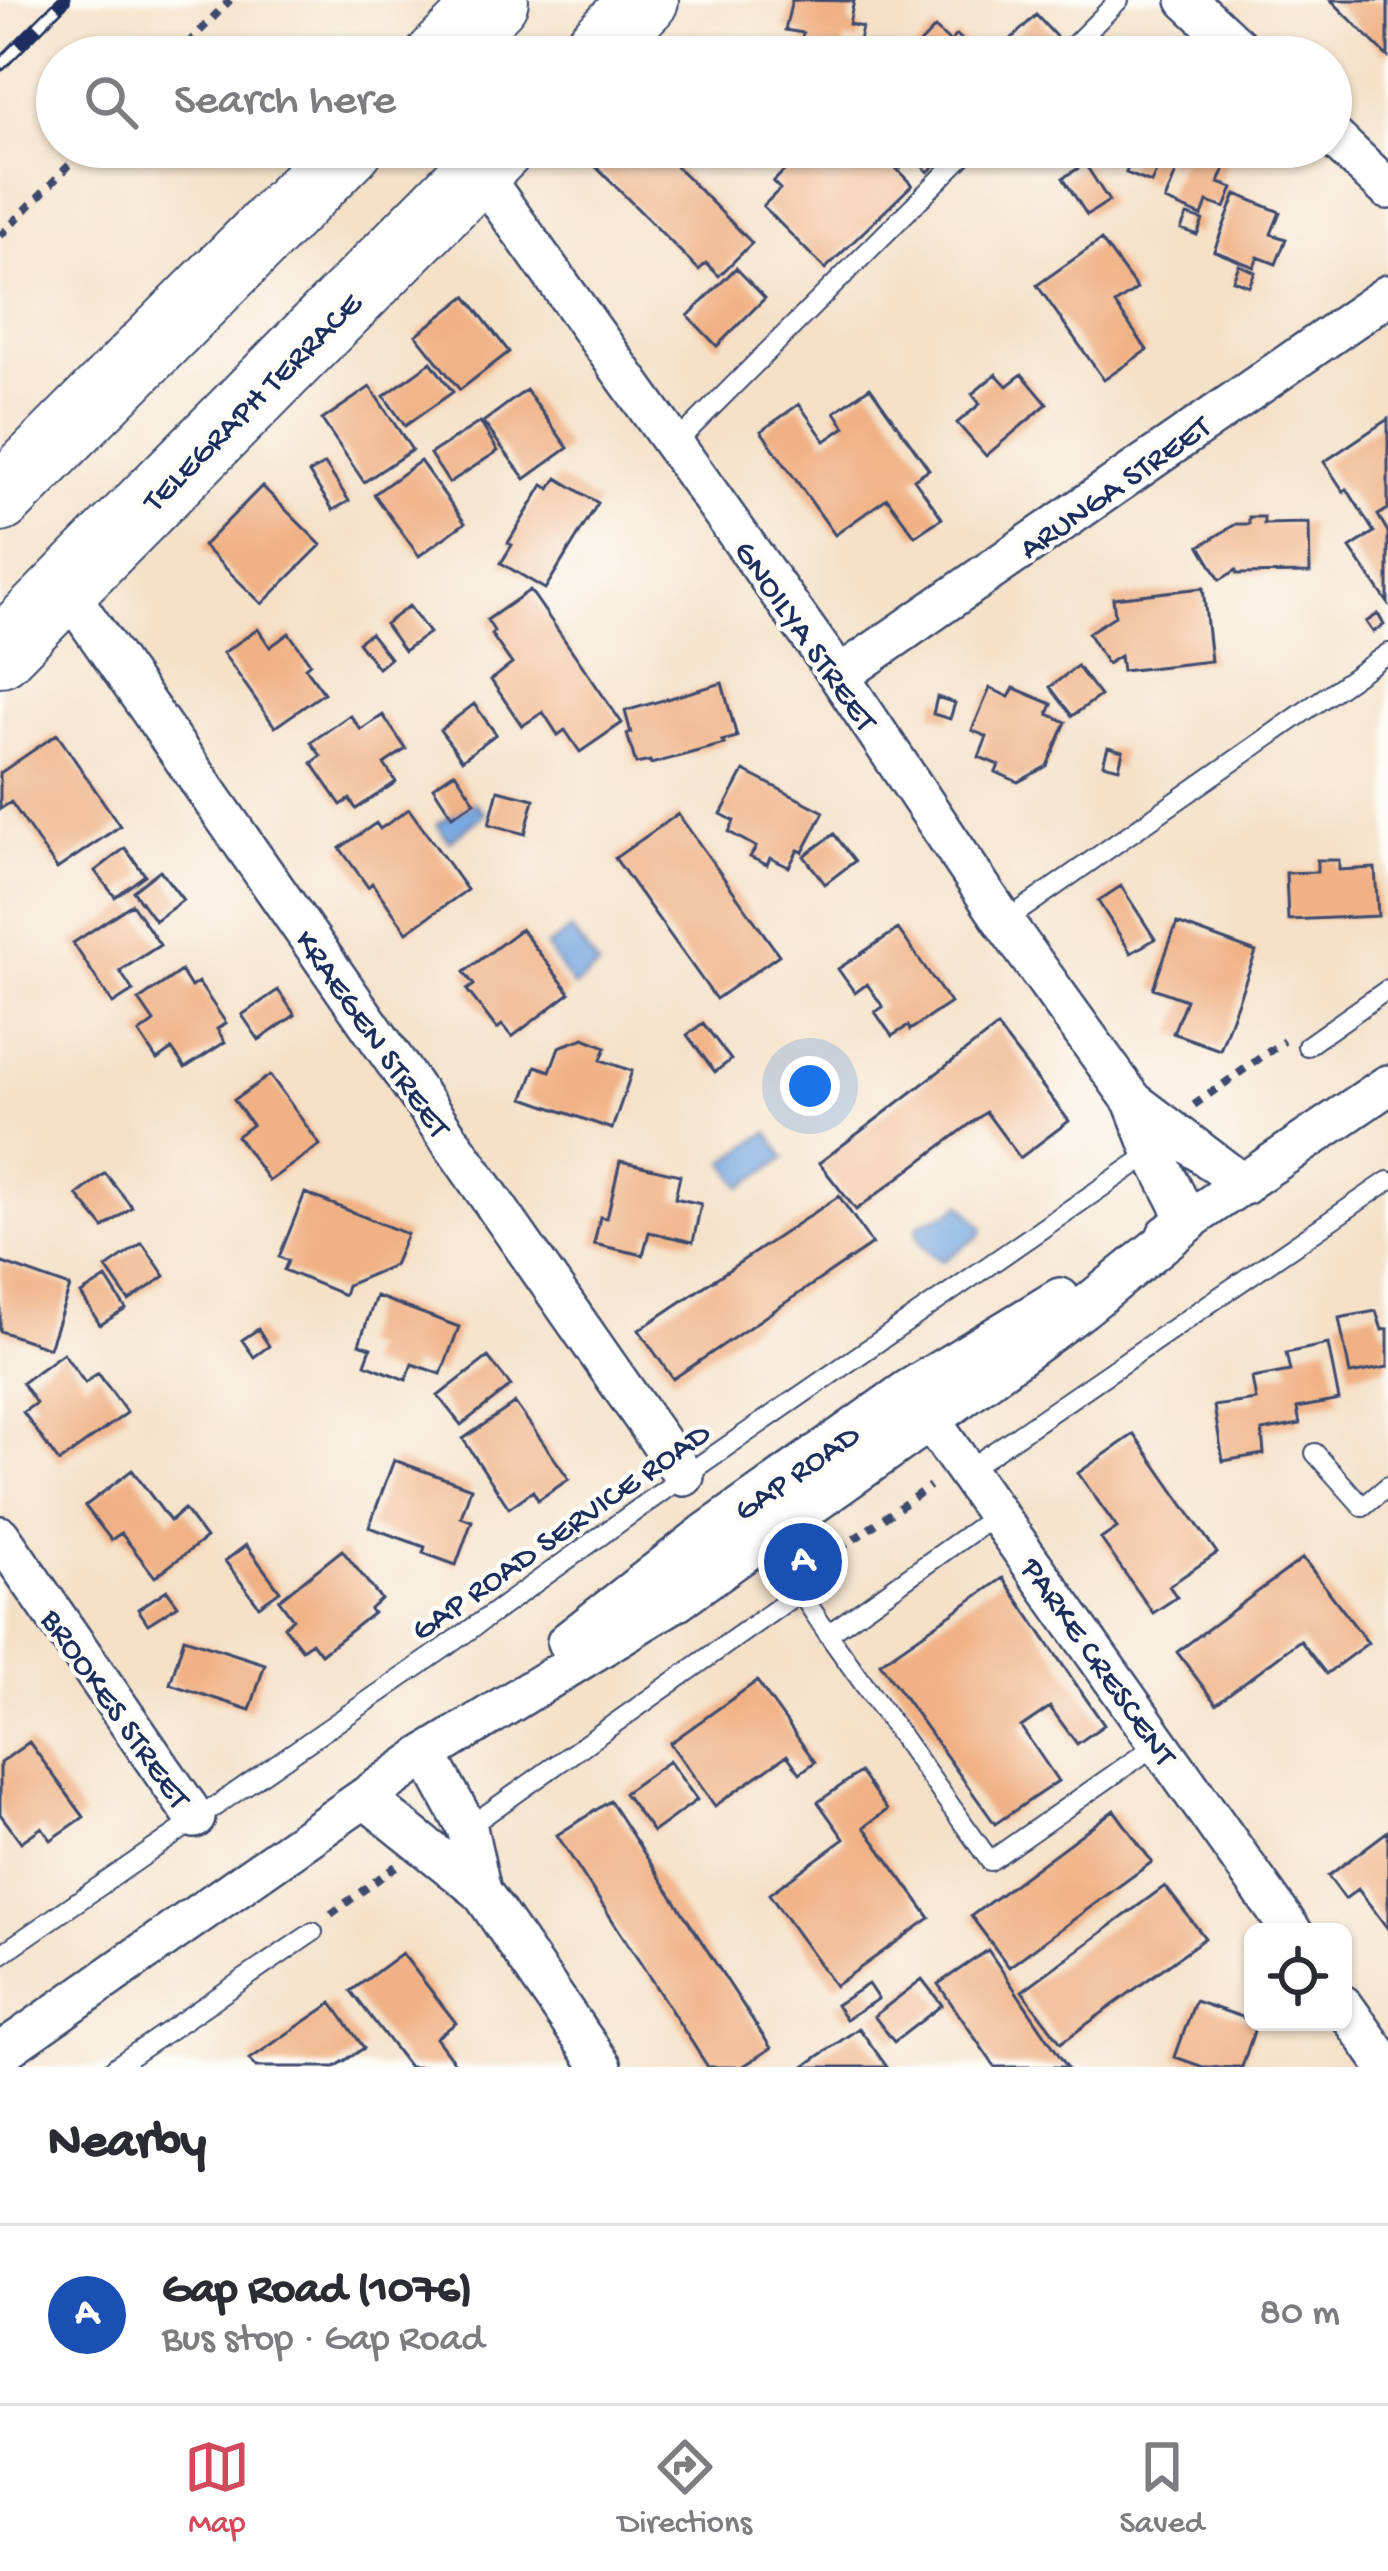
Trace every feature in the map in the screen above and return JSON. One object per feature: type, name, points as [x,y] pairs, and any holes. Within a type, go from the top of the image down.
[{"type":"highway","points":[[460,36],[495,0]]},
{"type":"highway","points":[[610,36],[646,0]]},
{"type":"highway","points":[[0,499],[329,168]]},
{"type":"highway","name":"TELEGRAPH TERRACE","points":[[0,653],[479,168]]},
{"type":"street","points":[[1187,0],[1226,36]]},
{"type":"street","points":[[1352,155],[1388,189]]},
{"type":"street","name":"GNOILYA STREET","points":[[495,168],[674,445],[1159,1138],[1189,1222]]},
{"type":"street","name":"ARUNGA STREET","points":[[839,676],[1388,295]]},
{"type":"street","name":"KRAEGEN STREET","points":[[65,587],[684,1476]]},
{"type":"street","name":"GAP ROAD","points":[[0,2053],[427,1754],[676,1600],[920,1405],[1082,1310],[1189,1222],[1388,1085]]},
{"type":"street","points":[[1159,1138],[1244,1185]]},
{"type":"street","name":"PARKE CRESCENT","points":[[920,1405],[1286,1923]]},
{"type":"street","name":"BROOKES STREET","points":[[0,1536],[195,1818]]},
{"type":"street","points":[[427,1754],[467,1828],[481,1891]]},
{"type":"street","points":[[365,1798],[481,1891],[602,2067]]},
{"type":"street","points":[[429,1849],[467,1828]]},
{"type":"street","points":[[1352,2018],[1387,2067]]},
{"type":"lane","points":[[1083,36],[1119,0]]},
{"type":"lane","points":[[674,445],[951,168]]},
{"type":"lane","points":[[1004,922],[1388,653]]},
{"type":"lane","points":[[1307,1046],[1388,988]]},
{"type":"lane","name":"GAP ROAD SERVICE ROAD","points":[[0,1955],[443,1649],[1159,1138]]},
{"type":"lane","points":[[965,1467],[1388,1181]]},
{"type":"lane","points":[[1316,1453],[1363,1507],[1388,1486]]},
{"type":"lane","points":[[827,1634],[997,1514]]},
{"type":"lane","points":[[467,1828],[800,1592],[991,1861],[1159,1743]]},
{"type":"lane","points":[[115,2067],[313,1932]]},
{"type":"path","points":[[195,36],[230,0]]},
{"type":"path","points":[[0,236],[66,168]]},
{"type":"path","points":[[1159,1138],[1289,1038],[1307,1046]]},
{"type":"path","points":[[800,1592],[805,1574],[965,1467]]},
{"type":"path","points":[[313,1932],[330,1914],[429,1849]]},
{"type":"water","points":[[475,802],[485,814],[449,841],[437,824]]},
{"type":"water","points":[[571,930],[599,967],[574,987],[546,947]]},
{"type":"water","points":[[768,1132],[785,1158],[742,1187],[725,1162]]},
{"type":"water","points":[[962,1204],[983,1228],[943,1261],[922,1244],[917,1228]]},
{"type":"building","points":[[792,0],[854,1],[849,24],[862,27],[860,36],[802,36],[785,30]]},
{"type":"building","points":[[1331,0],[1388,0],[1388,57]]},
{"type":"building","points":[[1036,15],[1055,36],[1014,36]]},
{"type":"building","points":[[597,168],[678,168],[752,243],[719,276],[706,263],[699,270]]},
{"type":"building","points":[[787,168],[896,168],[912,185],[825,269],[763,206],[780,189],[773,182]]},
{"type":"building","points":[[1088,168],[1109,201],[1087,215],[1063,178]]},
{"type":"building","points":[[1128,168],[1158,168],[1151,183],[1126,173]]},
{"type":"building","points":[[1178,168],[1225,168],[1219,183],[1233,188],[1225,208],[1207,202],[1202,216],[1165,201]]},
{"type":"building","points":[[1236,194],[1280,212],[1271,234],[1286,239],[1276,264],[1258,257],[1254,267],[1214,251]]},
{"type":"building","points":[[1187,215],[1203,220],[1197,235],[1181,229]]},
{"type":"building","points":[[1101,240],[1137,289],[1115,304],[1147,350],[1104,380],[1037,285]]},
{"type":"building","points":[[1239,265],[1255,272],[1249,286],[1233,280]]},
{"type":"building","points":[[736,268],[765,298],[717,346],[688,316]]},
{"type":"building","points":[[466,296],[509,352],[460,390],[416,335]]},
{"type":"building","points":[[431,362],[453,392],[405,426],[384,396]]},
{"type":"building","points":[[996,374],[1007,386],[1022,374],[1047,404],[986,456],[957,423],[980,404],[972,394]]},
{"type":"building","points":[[370,387],[412,450],[364,482],[322,420]]},
{"type":"building","points":[[870,387],[929,469],[914,479],[942,518],[915,536],[887,498],[835,535],[761,431],[799,404],[825,441],[845,427],[835,412]]},
{"type":"building","points":[[526,390],[568,448],[525,479],[483,422]]},
{"type":"building","points":[[1388,419],[1388,509],[1378,515],[1388,532],[1388,603],[1350,548],[1374,532],[1324,462]]},
{"type":"building","points":[[480,422],[498,451],[449,483],[430,454]]},
{"type":"building","points":[[420,461],[465,523],[419,556],[374,494]]},
{"type":"building","points":[[325,464],[349,501],[333,510],[309,473]]},
{"type":"building","points":[[557,478],[598,503],[545,589],[501,563],[543,485],[550,489]]},
{"type":"building","points":[[262,486],[321,545],[262,604],[203,546]]},
{"type":"building","points":[[1249,517],[1264,517],[1264,524],[1309,523],[1310,573],[1237,574],[1236,570],[1220,580],[1200,546],[1236,524],[1249,524]]},
{"type":"building","points":[[1203,588],[1211,661],[1122,671],[1120,656],[1107,664],[1088,633],[1115,616],[1113,598]]},
{"type":"building","points":[[530,590],[622,723],[580,752],[565,730],[558,735],[543,712],[522,726],[491,680],[512,664],[487,620]]},
{"type":"building","points":[[409,606],[429,633],[404,651],[385,624]]},
{"type":"building","points":[[1378,614],[1384,625],[1373,632],[1366,622]]},
{"type":"building","points":[[258,629],[270,647],[289,633],[324,693],[275,727],[223,653]]},
{"type":"building","points":[[370,633],[390,658],[378,668],[358,642]]},
{"type":"building","points":[[1077,666],[1100,696],[1072,716],[1050,687]]},
{"type":"building","points":[[722,683],[737,737],[651,764],[636,764],[625,711]]},
{"type":"building","points":[[990,688],[1009,697],[1014,688],[1052,704],[1048,714],[1066,722],[1047,766],[1018,782],[996,772],[999,765],[979,757],[987,737],[972,730]]},
{"type":"building","points":[[937,697],[955,703],[950,719],[933,714]]},
{"type":"building","points":[[474,704],[496,734],[462,760],[440,730]]},
{"type":"building","points":[[350,715],[361,730],[383,715],[406,749],[384,764],[396,782],[356,809],[350,799],[341,805],[312,763],[321,756],[311,742]]},
{"type":"building","points":[[57,734],[120,826],[57,869],[11,802],[0,809],[0,773]]},
{"type":"building","points":[[1108,747],[1123,751],[1119,768],[1103,764]]},
{"type":"building","points":[[744,771],[824,812],[803,852],[798,850],[789,867],[770,858],[767,865],[750,857],[756,847],[729,832],[734,821],[721,814]]},
{"type":"building","points":[[455,772],[475,802],[452,816],[433,787]]},
{"type":"building","points":[[498,790],[534,799],[525,834],[489,824]]},
{"type":"building","points":[[409,809],[467,890],[407,932],[340,848],[376,823],[380,829]]},
{"type":"building","points":[[678,814],[779,955],[716,999],[615,858]]},
{"type":"building","points":[[834,834],[855,861],[825,884],[804,856]]},
{"type":"building","points":[[125,848],[145,875],[115,897],[95,871]]},
{"type":"building","points":[[1317,860],[1339,860],[1339,870],[1375,868],[1378,916],[1288,920],[1286,873],[1317,872]]},
{"type":"building","points":[[160,870],[183,900],[155,921],[133,891]]},
{"type":"building","points":[[1121,886],[1155,939],[1131,953],[1098,901]]},
{"type":"building","points":[[132,904],[160,945],[120,971],[133,991],[113,1004],[73,943]]},
{"type":"building","points":[[1177,923],[1256,952],[1220,1050],[1173,1033],[1186,1000],[1153,988]]},
{"type":"building","points":[[521,929],[570,993],[512,1037],[502,1025],[497,1029],[467,990],[474,985],[464,972]]},
{"type":"building","points":[[898,929],[950,1003],[910,1030],[908,1026],[892,1036],[875,1012],[883,1007],[867,984],[855,993],[838,969]]},
{"type":"building","points":[[181,971],[191,987],[198,982],[226,1023],[217,1029],[225,1042],[185,1068],[172,1049],[157,1060],[139,1033],[154,1022],[139,1000]]},
{"type":"building","points":[[278,990],[295,1015],[259,1040],[242,1015]]},
{"type":"building","points":[[703,1023],[731,1060],[715,1072],[687,1035]]},
{"type":"building","points":[[997,1027],[1069,1121],[1020,1158],[986,1112],[856,1210],[819,1163]]},
{"type":"building","points":[[584,1038],[606,1047],[601,1060],[632,1071],[612,1129],[524,1098],[536,1066],[550,1071],[559,1047]]},
{"type":"building","points":[[270,1075],[320,1145],[269,1181],[237,1136],[252,1125],[234,1100]]},
{"type":"building","points":[[620,1161],[680,1175],[675,1198],[701,1204],[693,1242],[649,1232],[643,1255],[594,1244],[600,1217],[607,1218]]},
{"type":"building","points":[[105,1173],[132,1207],[104,1228],[77,1195]]},
{"type":"building","points":[[305,1193],[407,1234],[394,1265],[347,1285],[344,1295],[284,1270],[288,1261],[279,1257]]},
{"type":"building","points":[[839,1196],[872,1244],[673,1379],[639,1330]]},
{"type":"building","points":[[142,1243],[165,1276],[129,1301],[106,1268]]},
{"type":"building","points":[[0,1262],[70,1287],[49,1348],[0,1331]]},
{"type":"building","points":[[106,1278],[126,1309],[100,1325],[81,1294]]},
{"type":"building","points":[[376,1296],[459,1327],[441,1374],[412,1364],[406,1380],[365,1364],[371,1348],[359,1344]]},
{"type":"building","points":[[1376,1311],[1382,1330],[1388,1329],[1388,1367],[1350,1374],[1339,1318]]},
{"type":"building","points":[[258,1329],[269,1346],[254,1357],[242,1340]]},
{"type":"building","points":[[1328,1344],[1339,1400],[1297,1408],[1300,1424],[1262,1431],[1264,1454],[1223,1461],[1214,1406],[1256,1400],[1252,1378],[1290,1371],[1286,1353]]},
{"type":"building","points":[[63,1353],[85,1383],[98,1373],[127,1413],[59,1462],[23,1412],[36,1403],[22,1383]]},
{"type":"building","points":[[488,1357],[511,1386],[461,1425],[438,1396]]},
{"type":"building","points":[[515,1403],[569,1479],[538,1500],[533,1491],[509,1508],[463,1439]]},
{"type":"building","points":[[1134,1434],[1217,1553],[1169,1586],[1177,1597],[1153,1613],[1101,1539],[1117,1528],[1078,1473]]},
{"type":"building","points":[[394,1460],[471,1488],[461,1517],[472,1521],[456,1565],[423,1553],[425,1547],[369,1527]]},
{"type":"building","points":[[132,1470],[170,1521],[184,1509],[206,1538],[155,1577],[121,1533],[111,1540],[85,1506]]},
{"type":"building","points":[[246,1545],[280,1591],[259,1606],[225,1561]]},
{"type":"building","points":[[342,1550],[381,1599],[370,1609],[373,1613],[321,1654],[312,1642],[302,1649],[284,1626],[293,1619],[279,1600]]},
{"type":"building","points":[[1303,1558],[1368,1643],[1326,1674],[1300,1640],[1216,1704],[1177,1652]]},
{"type":"building","points":[[1003,1578],[1104,1725],[1077,1744],[1050,1707],[1021,1727],[1058,1781],[995,1824],[880,1663]]},
{"type":"building","points":[[167,1590],[178,1605],[148,1624],[138,1609]]},
{"type":"building","points":[[184,1638],[265,1664],[250,1710],[170,1684]]},
{"type":"building","points":[[757,1681],[815,1762],[800,1773],[787,1755],[715,1806],[670,1743]]},
{"type":"building","points":[[29,1742],[84,1817],[51,1840],[42,1827],[21,1842],[0,1814],[0,1763]]},
{"type":"building","points":[[669,1761],[697,1800],[653,1832],[624,1793]]},
{"type":"building","points":[[860,1772],[887,1810],[864,1827],[930,1918],[835,1986],[769,1894],[844,1839],[818,1802]]},
{"type":"building","points":[[610,1801],[771,2048],[742,2067],[708,2067],[557,1835]]},
{"type":"building","points":[[1114,1810],[1152,1862],[1009,1967],[971,1916]]},
{"type":"building","points":[[1388,1831],[1388,1929],[1358,1889],[1345,1899],[1328,1876]]},
{"type":"building","points":[[1165,1886],[1205,1938],[1061,2043],[1022,1991]]},
{"type":"building","points":[[988,1950],[1067,2067],[995,2067],[938,1984]]},
{"type":"building","points":[[402,1953],[456,2023],[436,2038],[454,2062],[448,2067],[409,2067],[351,1991]]},
{"type":"building","points":[[922,1979],[942,2005],[894,2042],[874,2016]]},
{"type":"building","points":[[868,1984],[878,1999],[846,2019],[836,2005]]},
{"type":"building","points":[[1195,2001],[1244,2018],[1244,2031],[1254,2031],[1242,2067],[1203,2067],[1175,2057]]},
{"type":"building","points":[[332,2003],[364,2048],[335,2067],[256,2067],[250,2059]]},
{"type":"building","points":[[859,2028],[887,2067],[803,2067]]},
{"type":"railway","points":[[0,65],[64,0]]},
{"type":"place","name":"Gap Road (1076)","points":[[803,1562]]}]
